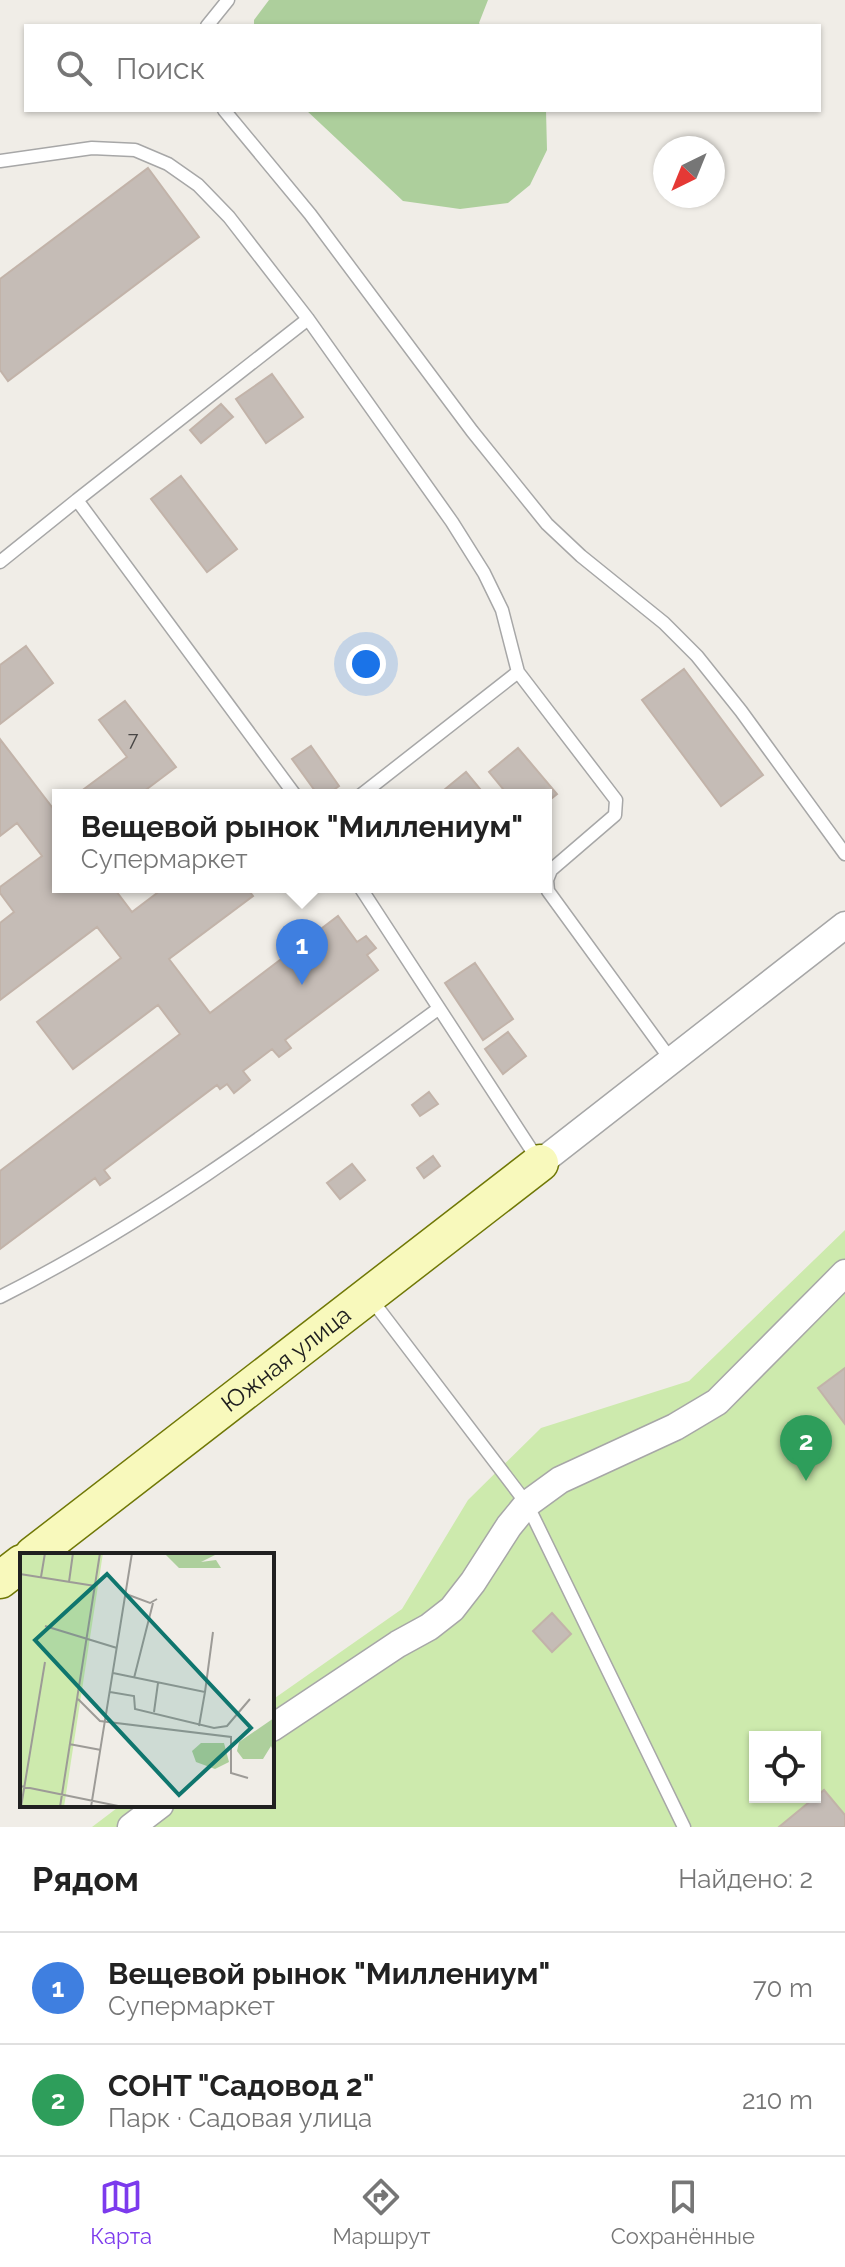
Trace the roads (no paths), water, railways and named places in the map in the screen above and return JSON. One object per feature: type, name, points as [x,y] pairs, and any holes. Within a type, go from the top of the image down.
[{"type":"street","points":[[540,1163],[845,925]]},
{"type":"street","name":"Южная улица","points":[[36,1553],[540,1163]]},
{"type":"street","points":[[274,1727],[452,1609],[527,1504],[560,1480],[675,1427],[717,1402],[845,1273]]},
{"type":"street","points":[[0,1580],[20,1565]]},
{"type":"lane","points":[[209,24],[228,0]]},
{"type":"lane","points":[[226,112],[310,214],[472,431],[547,524],[581,556],[664,623],[697,656],[845,854]]},
{"type":"lane","points":[[0,161],[92,148],[135,150],[168,164],[198,185],[229,217],[308,319],[452,522],[484,573],[502,610],[518,672],[616,800],[615,815],[552,869]]},
{"type":"lane","points":[[0,562],[308,319]]},
{"type":"lane","points":[[77,500],[291,789]]},
{"type":"lane","points":[[369,789],[518,672]]},
{"type":"lane","points":[[364,893],[540,1163]]},
{"type":"lane","points":[[549,893],[671,1060]]},
{"type":"lane","points":[[0,1297],[114,1235],[251,1145],[438,1009]]},
{"type":"lane","points":[[368,1295],[527,1504],[684,1827]]},
{"type":"place","name":"Вещевой рынок \"Миллениум\"","points":[[302,985]]},
{"type":"place","name":"СОНТ \"Садовод 2\"","points":[[806,1481]]}]
